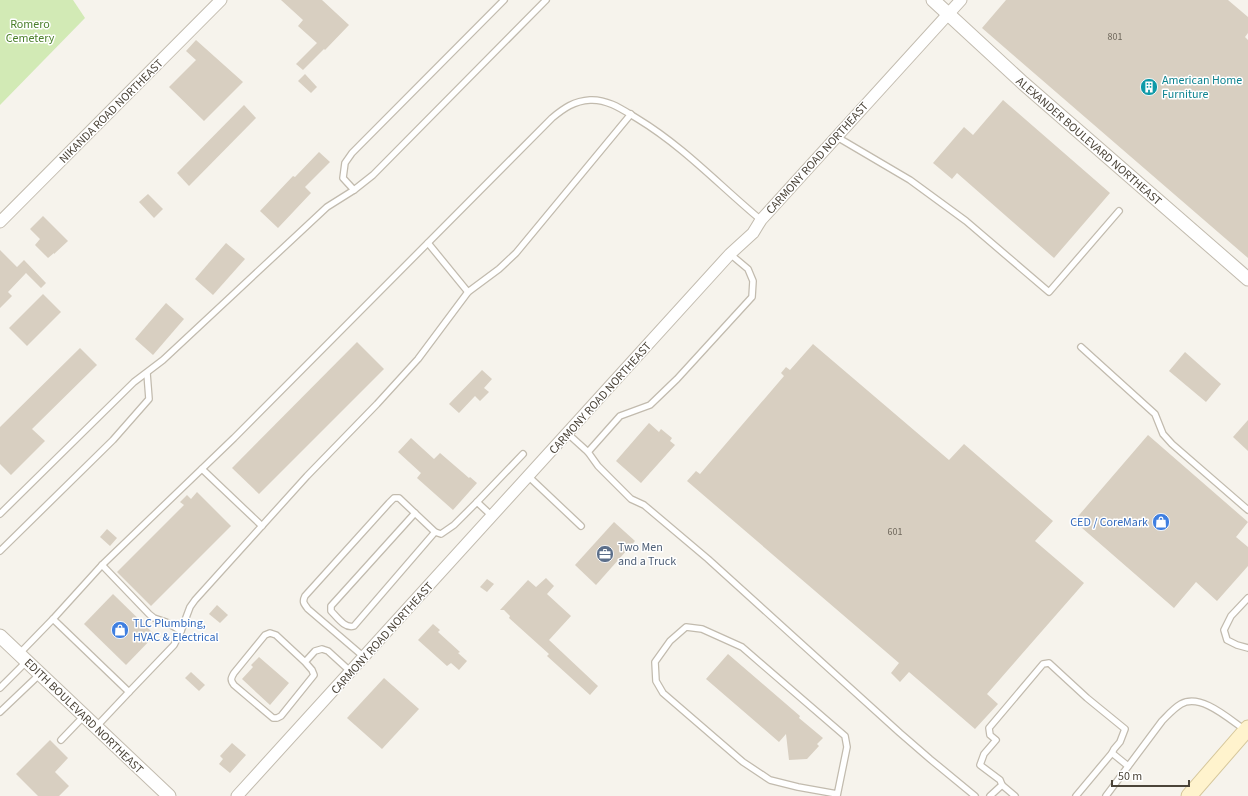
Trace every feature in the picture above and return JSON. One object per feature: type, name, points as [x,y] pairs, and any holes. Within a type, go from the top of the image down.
[{"type":"main road","points":[[1190,796],[1247,731]]},
{"type":"street","name":"NIKANDA ROAD NORTHEAST","points":[[0,222],[221,0]]},
{"type":"street","name":"ALEXANDER BOULEVARD NORTHEAST","points":[[933,0],[1023,83],[1248,279]]},
{"type":"street","name":"CARMONY ROAD NORTHEAST","points":[[237,796],[730,254],[753,233],[761,220],[961,0]]},
{"type":"street","name":"EDITH BOULEVARD NORTHEAST","points":[[0,636],[163,792]]},
{"type":"lane","points":[[354,190],[343,178],[345,163],[352,153],[504,0]]},
{"type":"lane","points":[[0,514],[128,388],[163,360],[327,207],[354,190],[373,175],[546,0]]},
{"type":"lane","points":[[0,688],[53,619],[102,565],[240,433],[552,118],[565,107],[591,100],[615,105],[631,114],[674,144],[761,220]]},
{"type":"lane","points":[[96,727],[174,645],[190,607],[307,476],[377,404],[418,359],[468,292],[499,269],[516,254],[631,114]]},
{"type":"lane","points":[[837,137],[910,180],[966,220],[1049,292],[1119,211]]},
{"type":"lane","points":[[428,243],[468,292]]},
{"type":"lane","points":[[588,452],[620,416],[650,405],[677,379],[752,297],[753,281],[748,269],[730,254]]},
{"type":"lane","points":[[1081,348],[1155,414],[1163,434],[1172,444],[1248,510]]},
{"type":"lane","points":[[0,551],[113,440],[149,399],[146,373]]},
{"type":"lane","points":[[567,434],[588,452],[598,466],[631,499],[644,505],[708,559],[930,760],[975,796]]},
{"type":"lane","points":[[364,657],[308,609],[303,600],[305,596],[394,498],[399,498],[434,532],[441,534],[454,525],[523,454]]},
{"type":"lane","points":[[202,470],[262,526]]},
{"type":"lane","points":[[528,476],[581,526]]},
{"type":"lane","points":[[477,502],[492,516]]},
{"type":"lane","points":[[415,512],[331,606],[331,611],[346,626],[354,626],[434,532]]},
{"type":"lane","points":[[102,565],[149,614],[181,631]]},
{"type":"lane","points":[[1248,598],[1231,616],[1224,630],[1227,640],[1248,648]]},
{"type":"lane","points":[[53,619],[128,692]]},
{"type":"lane","points":[[686,628],[702,630],[742,648],[845,736],[847,747],[837,795],[770,780],[742,762],[664,693],[656,682],[655,662],[670,641],[686,628]]},
{"type":"lane","points":[[270,633],[276,635],[305,662],[312,670],[314,675],[281,716],[277,718],[273,718],[231,681],[231,677],[265,634],[270,633]]},
{"type":"lane","points":[[305,662],[315,650],[322,649],[328,651],[350,672]]},
{"type":"lane","points":[[1015,796],[1002,785],[1000,780],[980,765],[984,754],[996,740],[990,735],[989,728],[1043,664],[1049,663],[1125,730],[1120,742],[1112,754],[1076,796]]},
{"type":"lane","points":[[0,712],[40,674]]},
{"type":"lane","points":[[1106,796],[1162,721],[1182,704],[1190,701],[1214,708],[1247,731]]},
{"type":"lane","points":[[61,740],[84,716]]},
{"type":"lane","points":[[1112,754],[1128,766]]},
{"type":"lane","points":[[990,796],[1002,785]]},
{"type":"green space","name":"Romero Cemetery","points":[[0,0],[73,0],[85,18],[0,105]]},
{"type":"building","points":[[281,0],[322,0],[349,25],[303,70],[296,64],[317,43],[298,26],[303,20]]},
{"type":"building","name":"American Home Furniture","points":[[1006,0],[1228,0],[1248,17],[1248,33],[1245,37],[1248,40],[1248,258],[982,28]]},
{"type":"building","points":[[196,40],[243,82],[204,121],[169,87],[196,60],[186,51]]},
{"type":"building","points":[[305,74],[317,87],[311,93],[298,81]]},
{"type":"building","points":[[1003,100],[1110,193],[1054,258],[957,173],[952,179],[933,163],[964,127],[973,135]]},
{"type":"building","points":[[244,105],[256,118],[189,186],[177,173]]},
{"type":"building","points":[[319,152],[330,162],[305,187],[311,193],[278,228],[260,211],[293,176],[295,177]]},
{"type":"building","points":[[148,194],[163,209],[154,218],[139,202]]},
{"type":"building","points":[[43,216],[68,241],[48,258],[35,245],[40,239],[30,229]]},
{"type":"building","points":[[226,243],[245,259],[213,295],[195,279]]},
{"type":"building","points":[[0,250],[17,267],[24,260],[46,283],[41,288],[26,273],[8,292],[12,296],[0,308]]},
{"type":"building","points":[[43,294],[61,312],[27,346],[9,328]]},
{"type":"building","points":[[166,303],[184,319],[153,355],[135,339]]},
{"type":"building","points":[[357,342],[384,369],[259,494],[232,468]]},
{"type":"building","points":[[813,344],[949,460],[964,444],[1053,521],[1035,541],[1084,583],[987,694],[998,704],[975,729],[909,672],[900,682],[891,673],[899,663],[687,481],[696,471],[700,474],[784,376],[781,373],[786,367],[790,370]]},
{"type":"building","points":[[80,348],[97,365],[32,429],[45,441],[11,475],[0,464],[0,427]]},
{"type":"building","points":[[1185,352],[1221,384],[1206,402],[1169,371]]},
{"type":"building","points":[[482,370],[492,379],[484,388],[489,392],[480,401],[475,396],[459,413],[449,404]]},
{"type":"building","points":[[1248,420],[1248,451],[1233,437]]},
{"type":"building","points":[[649,423],[659,432],[661,429],[672,438],[670,441],[675,445],[641,483],[616,461]]},
{"type":"building","name":"CED / CoreMark","points":[[1148,435],[1248,522],[1236,537],[1248,547],[1248,566],[1217,601],[1196,582],[1174,608],[1074,521]]},
{"type":"building","points":[[411,438],[434,459],[440,453],[477,483],[453,510],[417,478],[421,473],[398,452]]},
{"type":"building","points":[[197,492],[231,526],[151,606],[117,572],[184,505],[180,502],[187,495],[191,499]]},
{"type":"building","points":[[614,522],[635,541],[596,585],[575,565]]},
{"type":"building","points":[[107,529],[117,538],[110,546],[100,537]]},
{"type":"building","points":[[546,578],[554,586],[547,594],[571,616],[549,640],[598,686],[590,695],[547,656],[549,654],[509,618],[510,616],[504,610],[500,610],[528,580],[536,587]]},
{"type":"building","points":[[487,579],[494,584],[487,592],[480,587]]},
{"type":"building","name":"TLC Plumbing, HVAC & Electrical","points":[[113,594],[155,635],[126,665],[84,624]]},
{"type":"building","points":[[217,605],[228,615],[220,623],[209,614]]},
{"type":"building","points":[[433,624],[440,630],[438,632],[460,652],[458,653],[467,661],[459,670],[451,663],[447,666],[418,640]]},
{"type":"building","points":[[728,654],[800,716],[799,718],[823,738],[817,744],[819,746],[807,759],[789,760],[786,734],[779,742],[706,679]]},
{"type":"building","points":[[259,657],[289,683],[270,705],[242,679],[253,667],[251,665]]},
{"type":"building","points":[[191,672],[205,685],[199,691],[185,678]]},
{"type":"building","points":[[384,678],[419,709],[382,749],[347,718]]},
{"type":"building","points":[[50,740],[68,758],[55,772],[69,786],[59,796],[38,796],[16,774]]},
{"type":"building","points":[[232,743],[246,755],[230,773],[219,764],[223,759],[220,756]]},
{"type":"place","name":"American Home Furniture","points":[[1149,87]]},
{"type":"place","name":"CED / CoreMark","points":[[1161,522]]},
{"type":"place","name":"Two Men and a Truck","points":[[605,554]]},
{"type":"place","name":"TLC Plumbing, HVAC & Electrical","points":[[120,630]]}]
